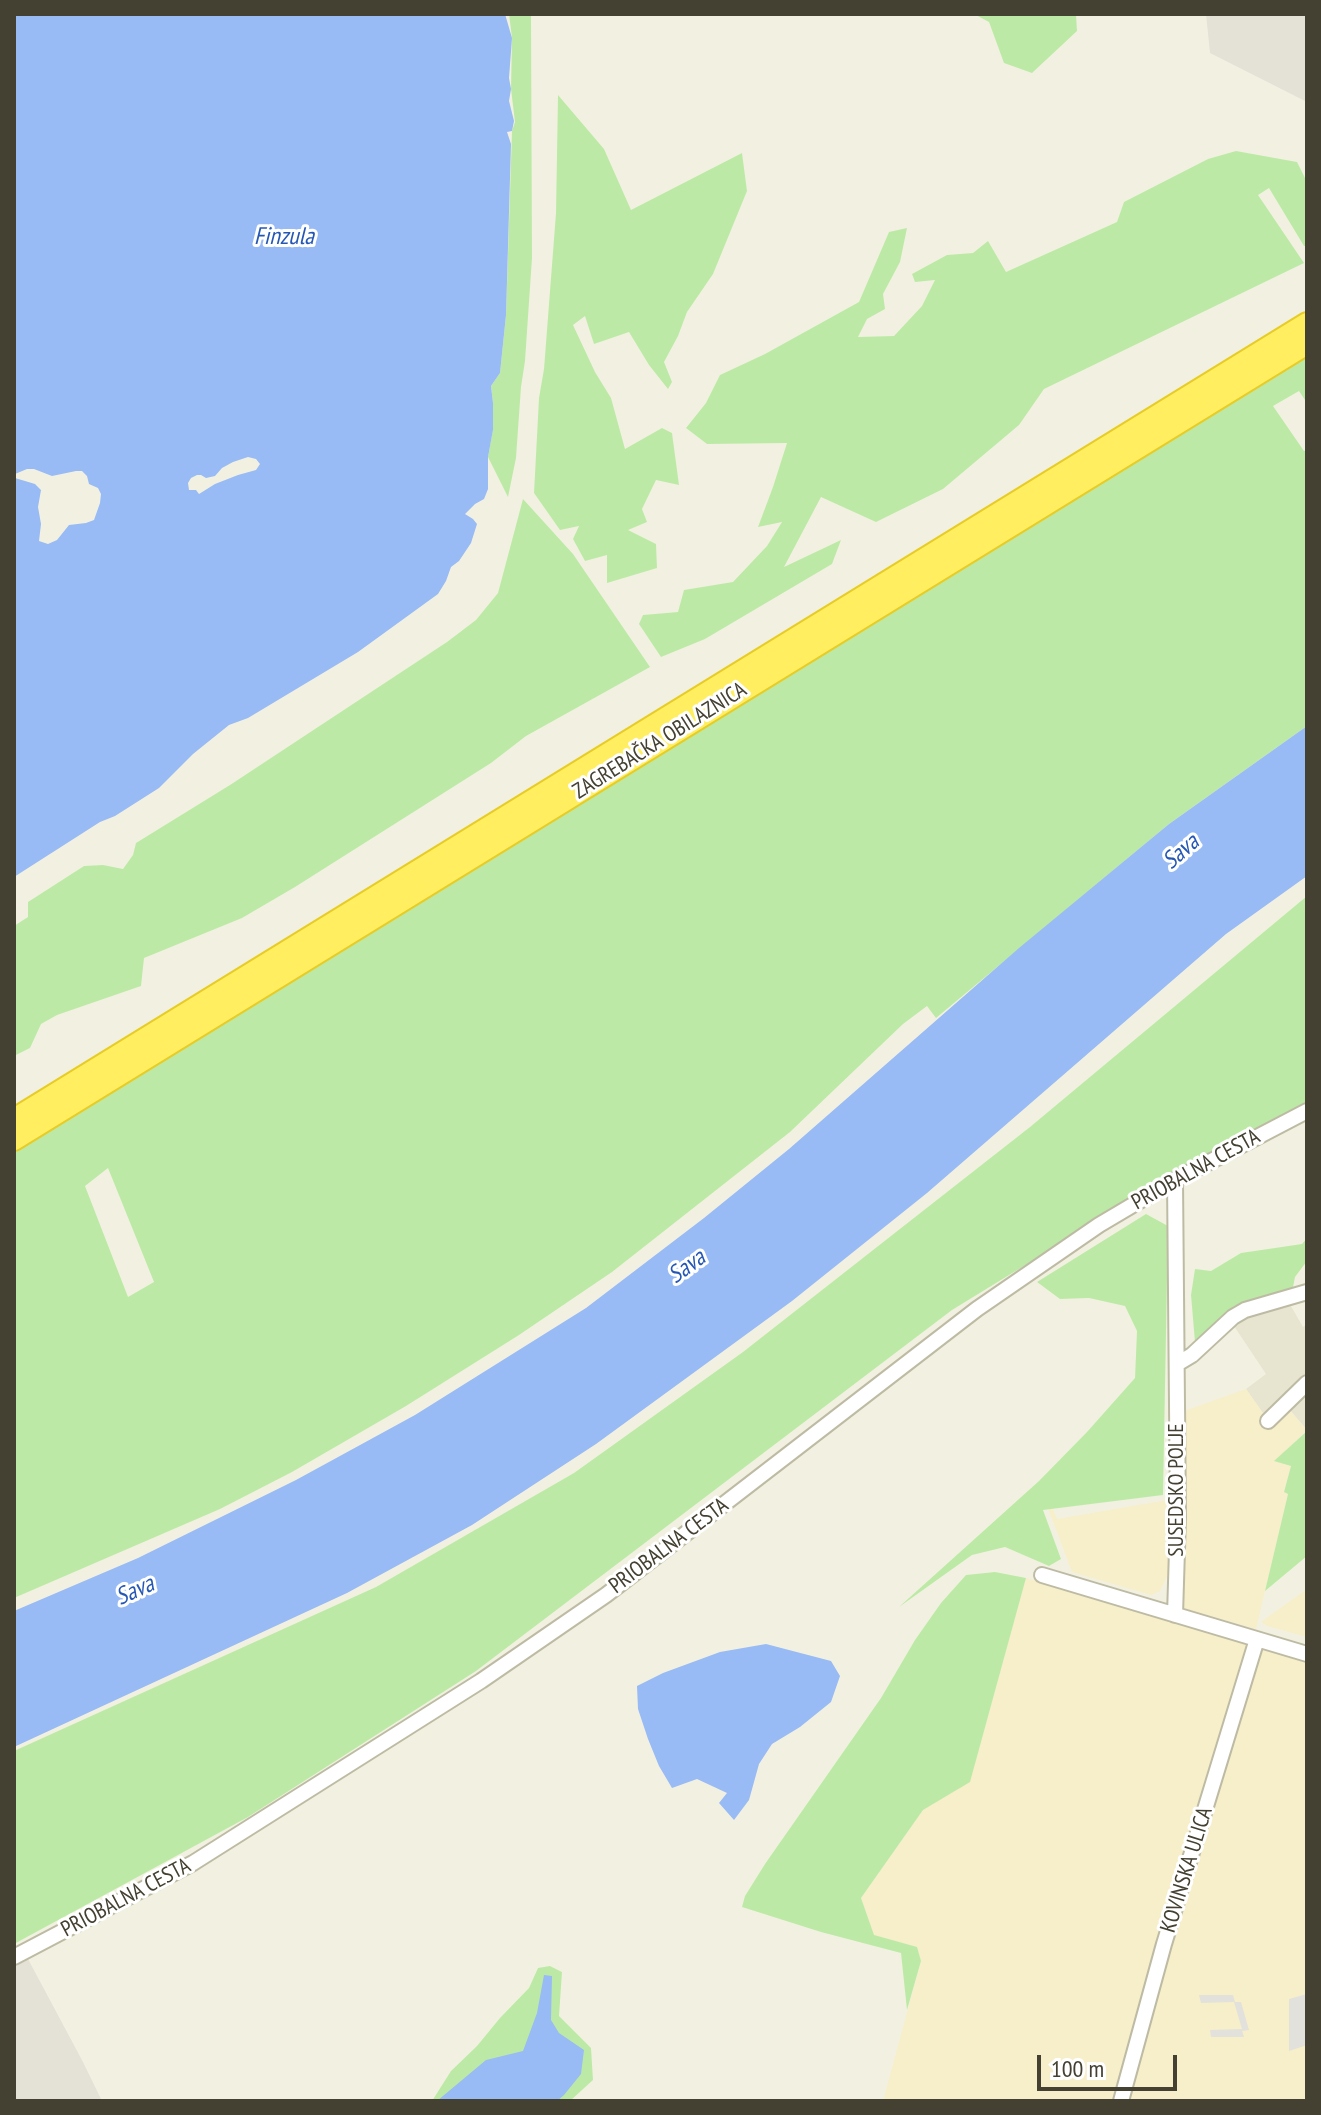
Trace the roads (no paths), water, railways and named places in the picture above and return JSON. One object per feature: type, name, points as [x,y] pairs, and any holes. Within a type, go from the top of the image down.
[{"type":"highway","name":"ZAGREBAČKA OBILAZNICA","points":[[14,1119],[1307,323]]},
{"type":"highway","name":"ZAGREBAČKA OBILAZNICA","points":[[14,1140],[1307,344]]},
{"type":"street","name":"PRIOBALNA CESTA","points":[[14,1957],[193,1863],[481,1681],[606,1595],[977,1309],[1099,1225],[1175,1180],[1307,1111]]},
{"type":"street","name":"SUSEDSKO POLJE","points":[[1175,1180],[1178,1534],[1175,1615]]},
{"type":"street","points":[[1177,1364],[1245,1310],[1307,1292]]},
{"type":"street","points":[[1268,1421],[1307,1383]]},
{"type":"street","points":[[1042,1575],[1307,1654]]},
{"type":"street","name":"KOVINSKA ULICA","points":[[1121,2101],[1164,1944],[1257,1639]]},
{"type":"water","name":"Finzula","points":[[14,14],[505,14],[512,38],[509,101],[514,121],[512,131],[507,132],[511,144],[506,315],[500,373],[491,386],[493,430],[488,457],[488,489],[484,499],[465,514],[477,524],[471,543],[451,567],[438,594],[358,652],[248,718],[229,725],[193,754],[159,788],[14,877]],"holes":[[[248,457],[260,464],[256,470],[215,484],[199,494],[196,490],[189,490],[191,478],[197,475],[206,478],[215,476],[222,468]],[[27,469],[52,476],[82,471],[89,484],[98,488],[101,494],[94,520],[69,525],[57,540],[48,544],[39,541],[41,490],[35,484],[15,478],[15,474]]]},
{"type":"water","name":"Sava","points":[[1307,726],[1307,876],[1226,934],[927,1193],[792,1301],[596,1444],[472,1525],[347,1593],[14,1747],[14,1611],[138,1558],[296,1480],[415,1415],[586,1308],[789,1149],[1019,948],[1169,824]]},
{"type":"water","points":[[766,1644],[831,1661],[840,1676],[831,1702],[772,1744],[759,1764],[749,1800],[734,1820],[719,1803],[727,1793],[697,1779],[672,1788],[648,1739],[638,1709],[637,1686],[720,1652]]},
{"type":"water","points":[[544,1975],[552,1976],[551,2020],[559,2033],[584,2050],[581,2074],[564,2095],[557,2101],[437,2101],[486,2060],[523,2051],[537,2013]]}]
